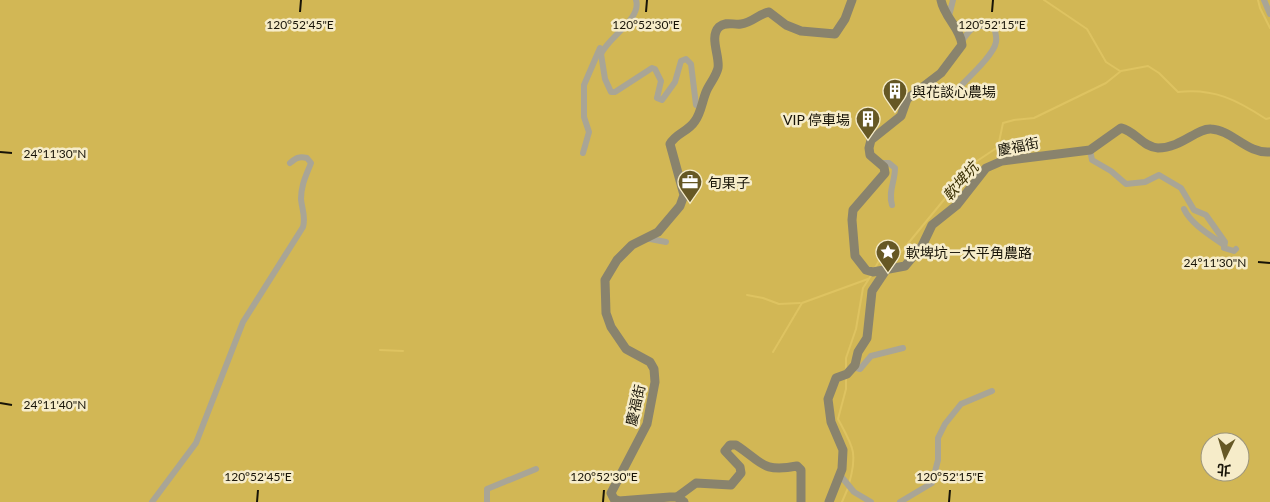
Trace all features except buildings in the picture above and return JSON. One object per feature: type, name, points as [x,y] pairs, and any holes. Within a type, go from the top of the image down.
[{"type":"street","points":[[636,0],[638,4],[632,19],[619,30],[601,54],[605,79],[611,92],[616,92],[652,68],[658,71],[661,81],[657,98],[662,100],[676,82],[681,61],[686,59],[691,64],[696,104],[701,108]]},
{"type":"street","name":"慶福街","points":[[680,500],[619,501],[614,499],[611,493],[624,465],[634,453],[647,424],[655,382],[654,369],[650,362],[626,349],[611,327],[606,313],[605,280],[617,260],[632,245],[658,232],[680,206],[684,195],[670,144],[674,136],[689,128],[696,121],[706,92],[718,70],[719,61],[715,43],[716,32],[720,26],[727,23],[742,24],[752,21],[762,13],[769,12],[786,25],[801,31],[835,34],[845,19],[852,0]]},
{"type":"street","points":[[941,0],[948,20],[962,41]]},
{"type":"street","points":[[948,20],[953,0]]},
{"type":"street","points":[[1264,0],[1270,14]]},
{"type":"street","points":[[951,96],[976,68],[991,56],[997,41],[994,27],[984,25],[972,27],[966,31],[962,41]]},
{"type":"street","name":"慶福街","points":[[962,41],[962,45],[946,68],[907,99],[901,116],[871,140],[870,155],[884,167],[885,173],[853,210],[852,220],[855,256],[858,262],[872,272],[905,266],[913,258],[932,224],[957,205],[986,168],[1002,161],[1090,150],[1104,142],[1121,128],[1130,131],[1145,144],[1156,148],[1185,142],[1208,128],[1220,132],[1261,153],[1270,152]]},
{"type":"street","points":[[583,153],[589,132],[584,117],[584,85],[601,47],[606,46]]},
{"type":"street","points":[[1090,150],[1092,160],[1111,171],[1126,184],[1145,182],[1159,175],[1175,183],[1181,188],[1194,210],[1206,215],[1225,242],[1224,245]]},
{"type":"street","points":[[152,502],[196,443],[243,322],[303,227],[306,218],[301,201],[302,185],[311,163],[307,158],[303,157],[296,158],[290,163]]},
{"type":"street","points":[[879,162],[889,163],[895,168],[895,178],[889,196],[892,205]]},
{"type":"street","points":[[1184,209],[1194,224],[1201,226],[1224,245],[1224,248],[1234,251],[1236,249]]},
{"type":"street","points":[[644,238],[666,242]]},
{"type":"street","points":[[829,502],[842,477],[843,450],[831,422],[828,399],[836,378],[847,374],[854,366],[858,352],[867,338],[872,291],[886,270]]},
{"type":"street","points":[[854,366],[860,369],[871,356],[902,348]]},
{"type":"street","points":[[900,502],[932,483],[938,460],[938,438],[945,424],[960,404],[992,391]]},
{"type":"street","points":[[680,500],[696,483],[731,485],[741,472],[740,466],[725,451],[730,445],[736,445],[764,466],[776,469],[796,466],[801,470],[800,502]]},
{"type":"street","points":[[486,502],[487,489],[536,469]]},
{"type":"street","points":[[842,477],[854,492],[871,502]]},
{"type":"shaded area","points":[[0,0],[1270,0],[1270,502],[0,502]]},
{"type":"waterway","points":[[1044,0],[1087,29],[1106,62],[1120,71]]},
{"type":"waterway","points":[[1258,0],[1270,28]]},
{"type":"waterway","name":"軟埤坑","points":[[875,268],[880,259],[901,252],[952,190],[966,178],[977,161],[998,147],[1003,123],[1034,118],[1106,83],[1121,71],[1148,66],[1159,73],[1178,92],[1203,92],[1225,97],[1245,106],[1266,119],[1270,118]]},
{"type":"waterway","name":"軟埤坑","points":[[846,369],[846,358],[856,329],[863,288],[872,274]]},
{"type":"waterway","points":[[773,352],[802,303],[868,279]]},
{"type":"waterway","points":[[747,295],[779,304],[800,303]]},
{"type":"waterway","points":[[380,350],[403,351]]},
{"type":"waterway","name":"軟埤坑","points":[[846,377],[846,389],[838,419],[852,450],[853,464],[849,484]]},
{"type":"waterway","name":"軟埤坑","points":[[842,502],[848,488]]},
{"type":"place","name":"與花談心農場","points":[[895,112]]},
{"type":"place","name":"VIP 停車場","points":[[868,140]]},
{"type":"place","name":"旬果子","points":[[690,203]]},
{"type":"place","name":"軟埤坑－大平角農路","points":[[888,273]]}]
